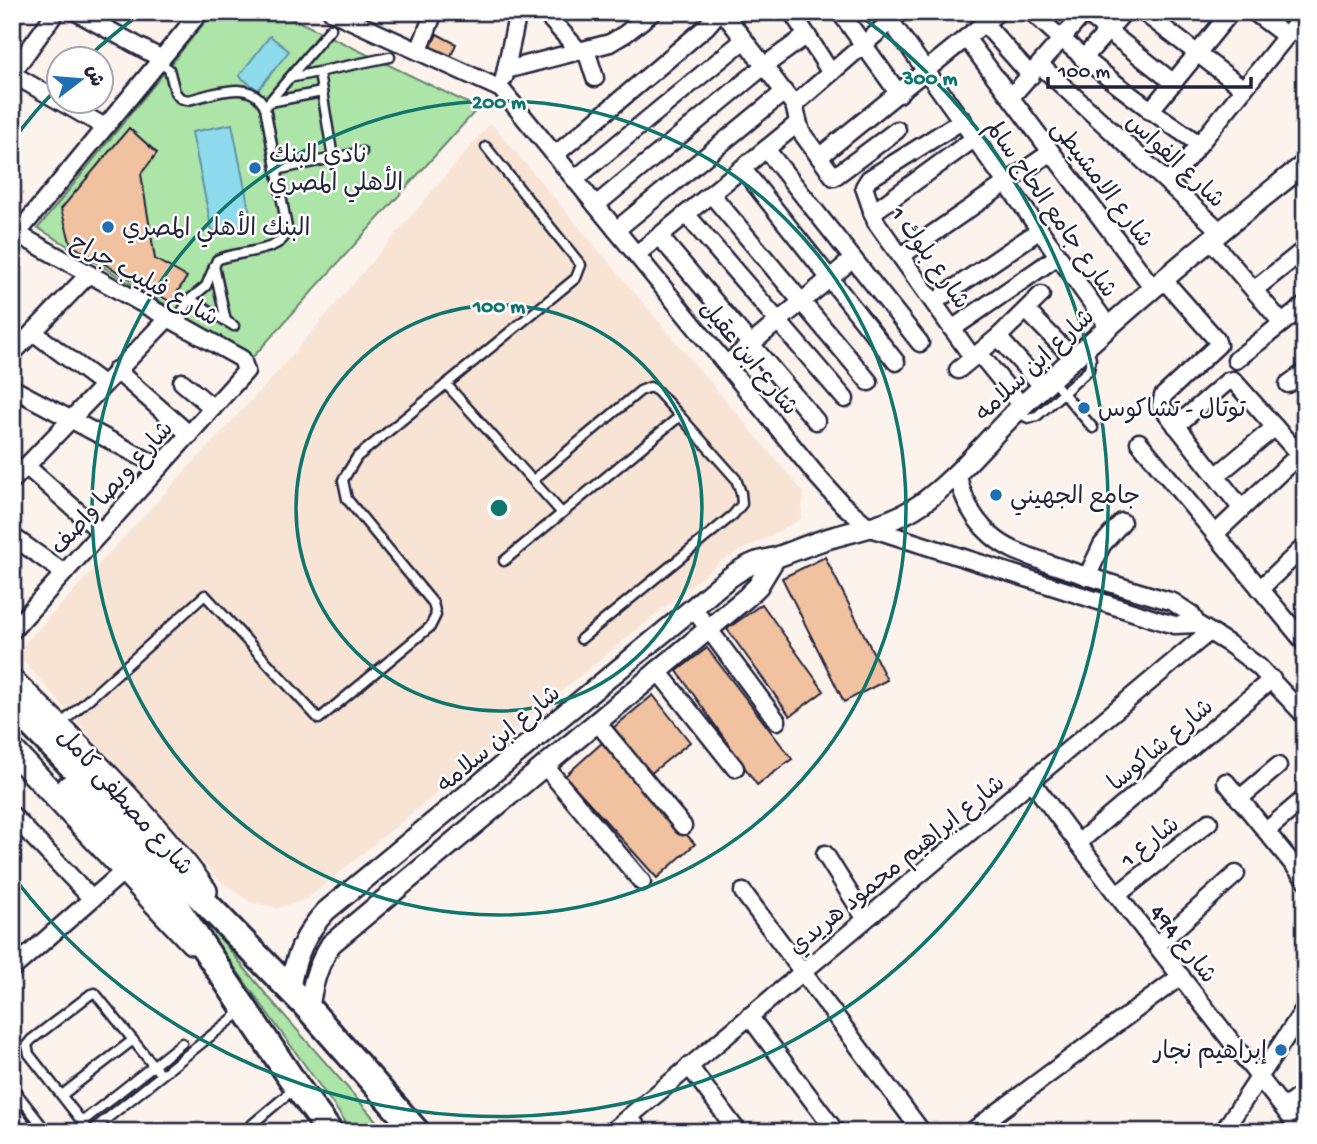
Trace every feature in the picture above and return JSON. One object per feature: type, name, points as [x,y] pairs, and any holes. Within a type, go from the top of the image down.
[{"type":"main road","name":"شارع مصطفى كامل","points":[[12,681],[59,726],[176,852],[232,928]]},
{"type":"main road","points":[[12,705],[94,802]]},
{"type":"main road","points":[[12,729],[94,802]]},
{"type":"main road","name":"شارع مصطفى كامل","points":[[12,750],[219,970]]},
{"type":"main road","name":"شارع مصطفى كامل","points":[[94,802],[232,928],[309,1009],[417,1132]]},
{"type":"main road","name":"شارع مصطفى كامل","points":[[94,802],[172,900],[296,1087],[330,1132]]},
{"type":"street","points":[[56,12],[12,73],[104,127]]},
{"type":"street","points":[[76,12],[159,60]]},
{"type":"street","points":[[14,235],[200,12]]},
{"type":"street","points":[[419,51],[434,12]]},
{"type":"street","points":[[501,89],[518,12]]},
{"type":"street","points":[[544,12],[583,51],[595,78]]},
{"type":"street","points":[[627,12],[640,24]]},
{"type":"street","points":[[506,70],[610,43],[640,24],[653,12]]},
{"type":"street","points":[[555,155],[721,12],[789,99],[801,132],[831,175],[837,177],[897,130]]},
{"type":"street","points":[[792,12],[831,73]]},
{"type":"street","points":[[841,12],[899,94]]},
{"type":"street","points":[[819,157],[998,12]]},
{"type":"street","points":[[1032,12],[1083,59],[1150,111],[1199,144]]},
{"type":"street","points":[[1011,97],[1085,12],[1174,83]]},
{"type":"street","points":[[1083,59],[1124,12]]},
{"type":"street","points":[[1143,12],[1244,89]]},
{"type":"street","points":[[1150,111],[1231,12]]},
{"type":"street","points":[[1254,12],[1286,36]]},
{"type":"street","points":[[1168,183],[1305,13]]},
{"type":"street","points":[[616,230],[789,99],[831,73],[864,46],[892,16]]},
{"type":"street","name":"شارع جامع الحاج سالم","points":[[892,16],[927,71],[1110,327]]},
{"type":"street","name":"شارع ابن عقيل","points":[[336,17],[501,89],[829,490],[870,528],[1164,622],[1203,628]]},
{"type":"street","name":"شارع الفواس","points":[[984,23],[1168,183],[1215,235],[1254,290],[1282,323]]},
{"type":"street","points":[[596,205],[764,66],[807,35]]},
{"type":"street","name":"شارع الامشيطى","points":[[966,38],[1051,152],[1158,284],[1216,339],[1218,345],[1163,396],[1161,406],[1176,426]]},
{"type":"street","points":[[575,179],[744,40]]},
{"type":"street","name":"شارع بلوك 1","points":[[962,120],[869,179],[864,187],[872,214],[901,256],[953,329],[1019,409]]},
{"type":"street","points":[[637,254],[798,123]]},
{"type":"street","points":[[872,214],[975,138]]},
{"type":"street","points":[[766,149],[920,344]]},
{"type":"street","points":[[901,256],[1051,152]]},
{"type":"street","name":"شارع ابن سلامه","points":[[290,989],[294,964],[303,941],[326,911],[692,608],[742,569],[816,542],[896,519],[920,505],[1019,409],[1052,387],[1081,353],[1158,284],[1305,164]]},
{"type":"street","points":[[742,168],[895,362]]},
{"type":"street","points":[[711,194],[869,382]]},
{"type":"street","points":[[686,214],[845,400]]},
{"type":"street","points":[[934,302],[1040,230]]},
{"type":"street","name":"شارع فيليب جراح","points":[[14,235],[242,359],[246,366],[244,374]]},
{"type":"street","points":[[660,236],[816,421]]},
{"type":"street","points":[[1254,290],[1305,249]]},
{"type":"street","points":[[953,329],[1058,256]]},
{"type":"street","points":[[727,364],[853,259]]},
{"type":"street","points":[[12,354],[89,274]]},
{"type":"street","points":[[958,370],[998,337],[1041,295]]},
{"type":"street","points":[[1236,360],[1305,305]]},
{"type":"street","points":[[1026,310],[1081,353]]},
{"type":"street","points":[[12,481],[116,370],[172,320]]},
{"type":"street","points":[[33,332],[103,384]]},
{"type":"street","points":[[998,337],[1052,387]]},
{"type":"street","points":[[116,370],[190,435]]},
{"type":"street","points":[[1288,384],[1305,372]]},
{"type":"street","name":"شارع ويصا واصف","points":[[12,631],[244,374]]},
{"type":"street","points":[[1214,534],[1303,455],[1231,379],[1176,426],[1241,508]]},
{"type":"street","points":[[182,382],[213,408]]},
{"type":"street","points":[[12,388],[160,467]]},
{"type":"street","points":[[1216,476],[1275,427]]},
{"type":"street","points":[[1139,442],[1305,643]]},
{"type":"street","points":[[26,466],[101,532]]},
{"type":"street","name":"شارع ابن عقيل","points":[[957,472],[969,507],[992,537],[1018,552],[1087,577],[1173,602],[1191,614],[1203,628],[1244,655],[1272,679],[1305,716]]},
{"type":"street","points":[[1087,577],[1102,545],[1122,522]]},
{"type":"street","points":[[12,536],[64,573]]},
{"type":"street","points":[[1261,589],[1305,546]]},
{"type":"street","name":"شارع ابن سلامه","points":[[309,1009],[311,985],[319,963],[331,944],[758,586],[775,558]]},
{"type":"street","points":[[12,605],[25,617]]},
{"type":"street","points":[[692,608],[777,721]]},
{"type":"street","name":"شارع ابراهيم محمود هريدي","points":[[611,1132],[865,918],[1032,782],[1203,628]]},
{"type":"street","points":[[657,670],[735,768]]},
{"type":"street","name":"شارع شاكوسا","points":[[1078,843],[1272,679]]},
{"type":"street","points":[[596,721],[683,827]]},
{"type":"street","points":[[544,765],[642,882]]},
{"type":"street","points":[[1239,799],[1278,766]]},
{"type":"street","name":"شارع 494","points":[[1032,782],[1303,1132]]},
{"type":"street","points":[[1226,782],[1305,879]]},
{"type":"street","points":[[1266,831],[1305,798]]},
{"type":"street","points":[[12,814],[92,899]]},
{"type":"street","name":"شارع 1","points":[[1117,895],[1209,822]]},
{"type":"street","points":[[825,855],[865,918]]},
{"type":"street","points":[[12,969],[124,872]]},
{"type":"street","points":[[1157,945],[1236,874]]},
{"type":"street","points":[[743,891],[922,1132]]},
{"type":"street","points":[[971,1132],[1181,976]]},
{"type":"street","points":[[1223,1132],[1305,1008]]},
{"type":"street","points":[[748,1016],[836,1132]]},
{"type":"street","points":[[689,1066],[738,1132]]},
{"type":"street","points":[[1284,1108],[1305,1092]]},
{"type":"street","points":[[12,1113],[26,1132]]},
{"type":"street","points":[[629,1117],[641,1132]]},
{"type":"lane","points":[[267,104],[336,17]]},
{"type":"lane","points":[[289,78],[390,57]]},
{"type":"lane","points":[[159,60],[169,69],[175,92],[180,98],[188,100],[246,90],[257,94],[267,104],[287,228],[285,238],[276,245],[217,260],[206,286],[190,299],[172,320]]},
{"type":"lane","points":[[319,73],[333,158]]},
{"type":"lane","points":[[267,104],[322,92]]},
{"type":"lane","points":[[59,726],[205,595],[318,719],[430,627],[436,615],[433,603],[347,499],[342,480],[357,457],[576,278],[581,265],[486,146]]},
{"type":"lane","points":[[276,170],[362,152]]},
{"type":"lane","points":[[190,299],[230,324],[214,266]]},
{"type":"lane","points":[[446,384],[561,512]]},
{"type":"lane","points":[[533,480],[640,391],[650,387],[657,391],[736,478],[741,493],[742,505],[733,514],[582,639]]},
{"type":"lane","points":[[1052,387],[1093,428]]},
{"type":"lane","points":[[504,561],[680,416]]},
{"type":"lane","points":[[161,1076],[95,993],[27,1045],[29,1054],[90,1132],[161,1076],[244,1010]]},
{"type":"lane","points":[[62,1095],[133,1040]]},
{"type":"lane","points":[[83,1121],[182,1043]]},
{"type":"lane","points":[[12,1087],[47,1132]]},
{"type":"lane","points":[[243,1132],[296,1087]]},
{"type":"shaded area","points":[[491,123],[804,493],[801,519],[721,561],[307,899],[278,908],[250,902],[218,879],[16,653],[273,377]]},
{"type":"green space","name":"نادي البنك الأهلي المصري","points":[[213,12],[279,12],[478,108],[253,357],[38,228]]},
{"type":"green space","points":[[202,916],[386,1132],[353,1132]]},
{"type":"water","points":[[270,36],[289,51],[258,90],[239,76]]},
{"type":"water","points":[[232,124],[252,224],[212,231],[192,132]]},
{"type":"building","points":[[437,34],[456,44],[449,61],[428,52]]},
{"type":"building","name":"البنك الأهلي المصري","points":[[129,128],[157,153],[141,174],[155,259],[187,277],[171,302],[71,245],[61,209]]},
{"type":"building","points":[[825,557],[887,680],[844,702],[782,578]]},
{"type":"building","points":[[762,604],[824,691],[790,716],[727,629]]},
{"type":"building","points":[[707,648],[792,759],[757,785],[677,671]]},
{"type":"building","points":[[653,695],[690,742],[650,774],[613,728]]},
{"type":"building","points":[[603,742],[695,844],[657,878],[565,776]]},
{"type":"place","name":"نادي البنك الأهلي المصري","points":[[255,168]]},
{"type":"place","name":"البنك الأهلي المصري","points":[[108,227]]},
{"type":"place","name":"توتال - تشاكوس","points":[[1084,408]]},
{"type":"place","name":"جامع الجهيني","points":[[996,495]]},
{"type":"place","name":"إبراهيم نجار","points":[[1281,1050]]}]
